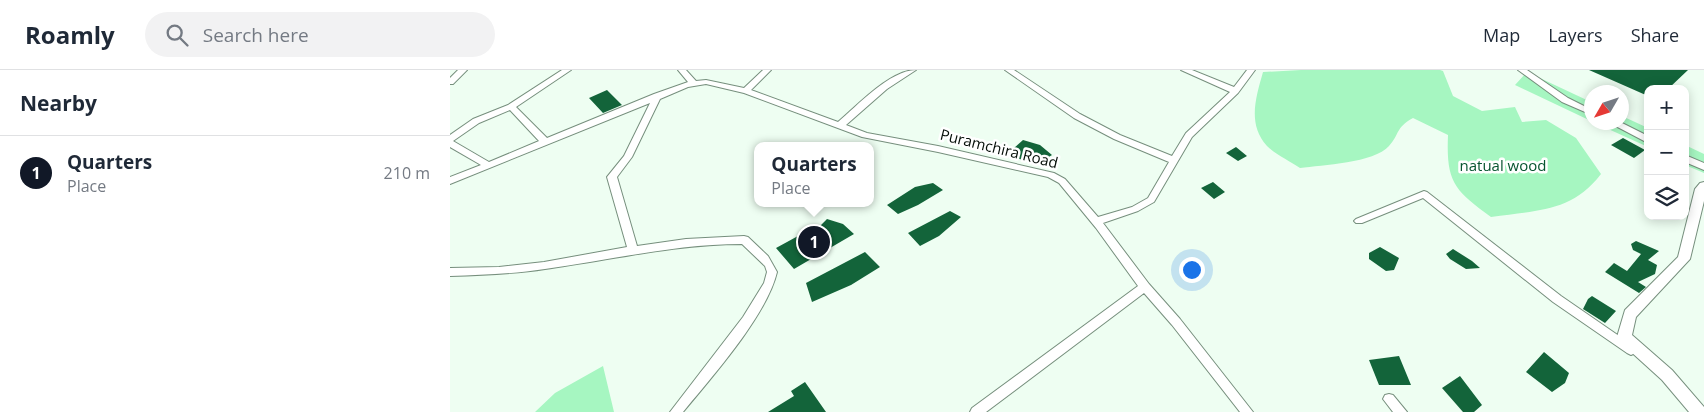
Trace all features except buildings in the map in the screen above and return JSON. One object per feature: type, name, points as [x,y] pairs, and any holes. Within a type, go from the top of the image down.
[{"type":"street","points":[[450,82],[462,70]]},
{"type":"street","points":[[450,139],[476,121],[511,107],[567,70]]},
{"type":"street","points":[[682,70],[694,84]]},
{"type":"street","points":[[746,91],[767,70]]},
{"type":"street","points":[[839,126],[884,87],[912,70]]},
{"type":"street","points":[[1009,70],[1077,116],[1117,137],[1173,160]]},
{"type":"street","points":[[1185,70],[1235,90]]},
{"type":"street","points":[[1096,221],[1135,209],[1151,200],[1189,134],[1235,90],[1251,70]]},
{"type":"street","points":[[1522,70],[1565,100],[1584,109]]},
{"type":"street","name":"Puramchira Road","points":[[609,117],[657,96],[706,82],[746,91],[865,135],[938,148],[1051,175],[1062,181],[1096,221],[1145,287],[1176,322],[1247,412]]},
{"type":"street","points":[[634,248],[612,177],[628,157],[657,96]]},
{"type":"street","points":[[511,107],[546,142]]},
{"type":"street","points":[[450,181],[609,117],[628,113],[638,116],[644,123]]},
{"type":"street","points":[[1628,130],[1644,138]]},
{"type":"street","points":[[450,143],[488,166]]},
{"type":"street","points":[[1689,160],[1704,166]]},
{"type":"street","points":[[1699,412],[1661,370],[1624,337],[1630,314],[1684,259],[1701,189],[1704,186]]},
{"type":"street","points":[[1359,220],[1424,194],[1557,299],[1661,370]]},
{"type":"street","points":[[450,272],[515,270],[634,248],[709,239],[744,240],[770,265],[772,273],[764,293],[748,319],[676,412]]},
{"type":"street","points":[[976,412],[1145,287]]},
{"type":"street","points":[[1389,398],[1401,412]]},
{"type":"green space","name":"natual wood","points":[[1301,70],[1443,71],[1453,96],[1482,111],[1515,107],[1522,122],[1546,120],[1576,138],[1601,174],[1590,187],[1565,203],[1538,211],[1491,217],[1468,199],[1455,184],[1449,164],[1448,135],[1413,118],[1400,128],[1389,146],[1382,152],[1360,160],[1300,168],[1267,146],[1257,129],[1255,110],[1263,72]]},
{"type":"green space","points":[[1527,72],[1584,99],[1584,118],[1515,85]]},
{"type":"green space","points":[[1629,119],[1644,126],[1644,145],[1610,130],[1629,130]]},
{"type":"green space","points":[[1689,147],[1704,154],[1704,173],[1689,167]]},
{"type":"green space","points":[[603,366],[614,412],[535,412],[555,393]]},
{"type":"place","name":"Quarters","points":[[814,242]]}]
